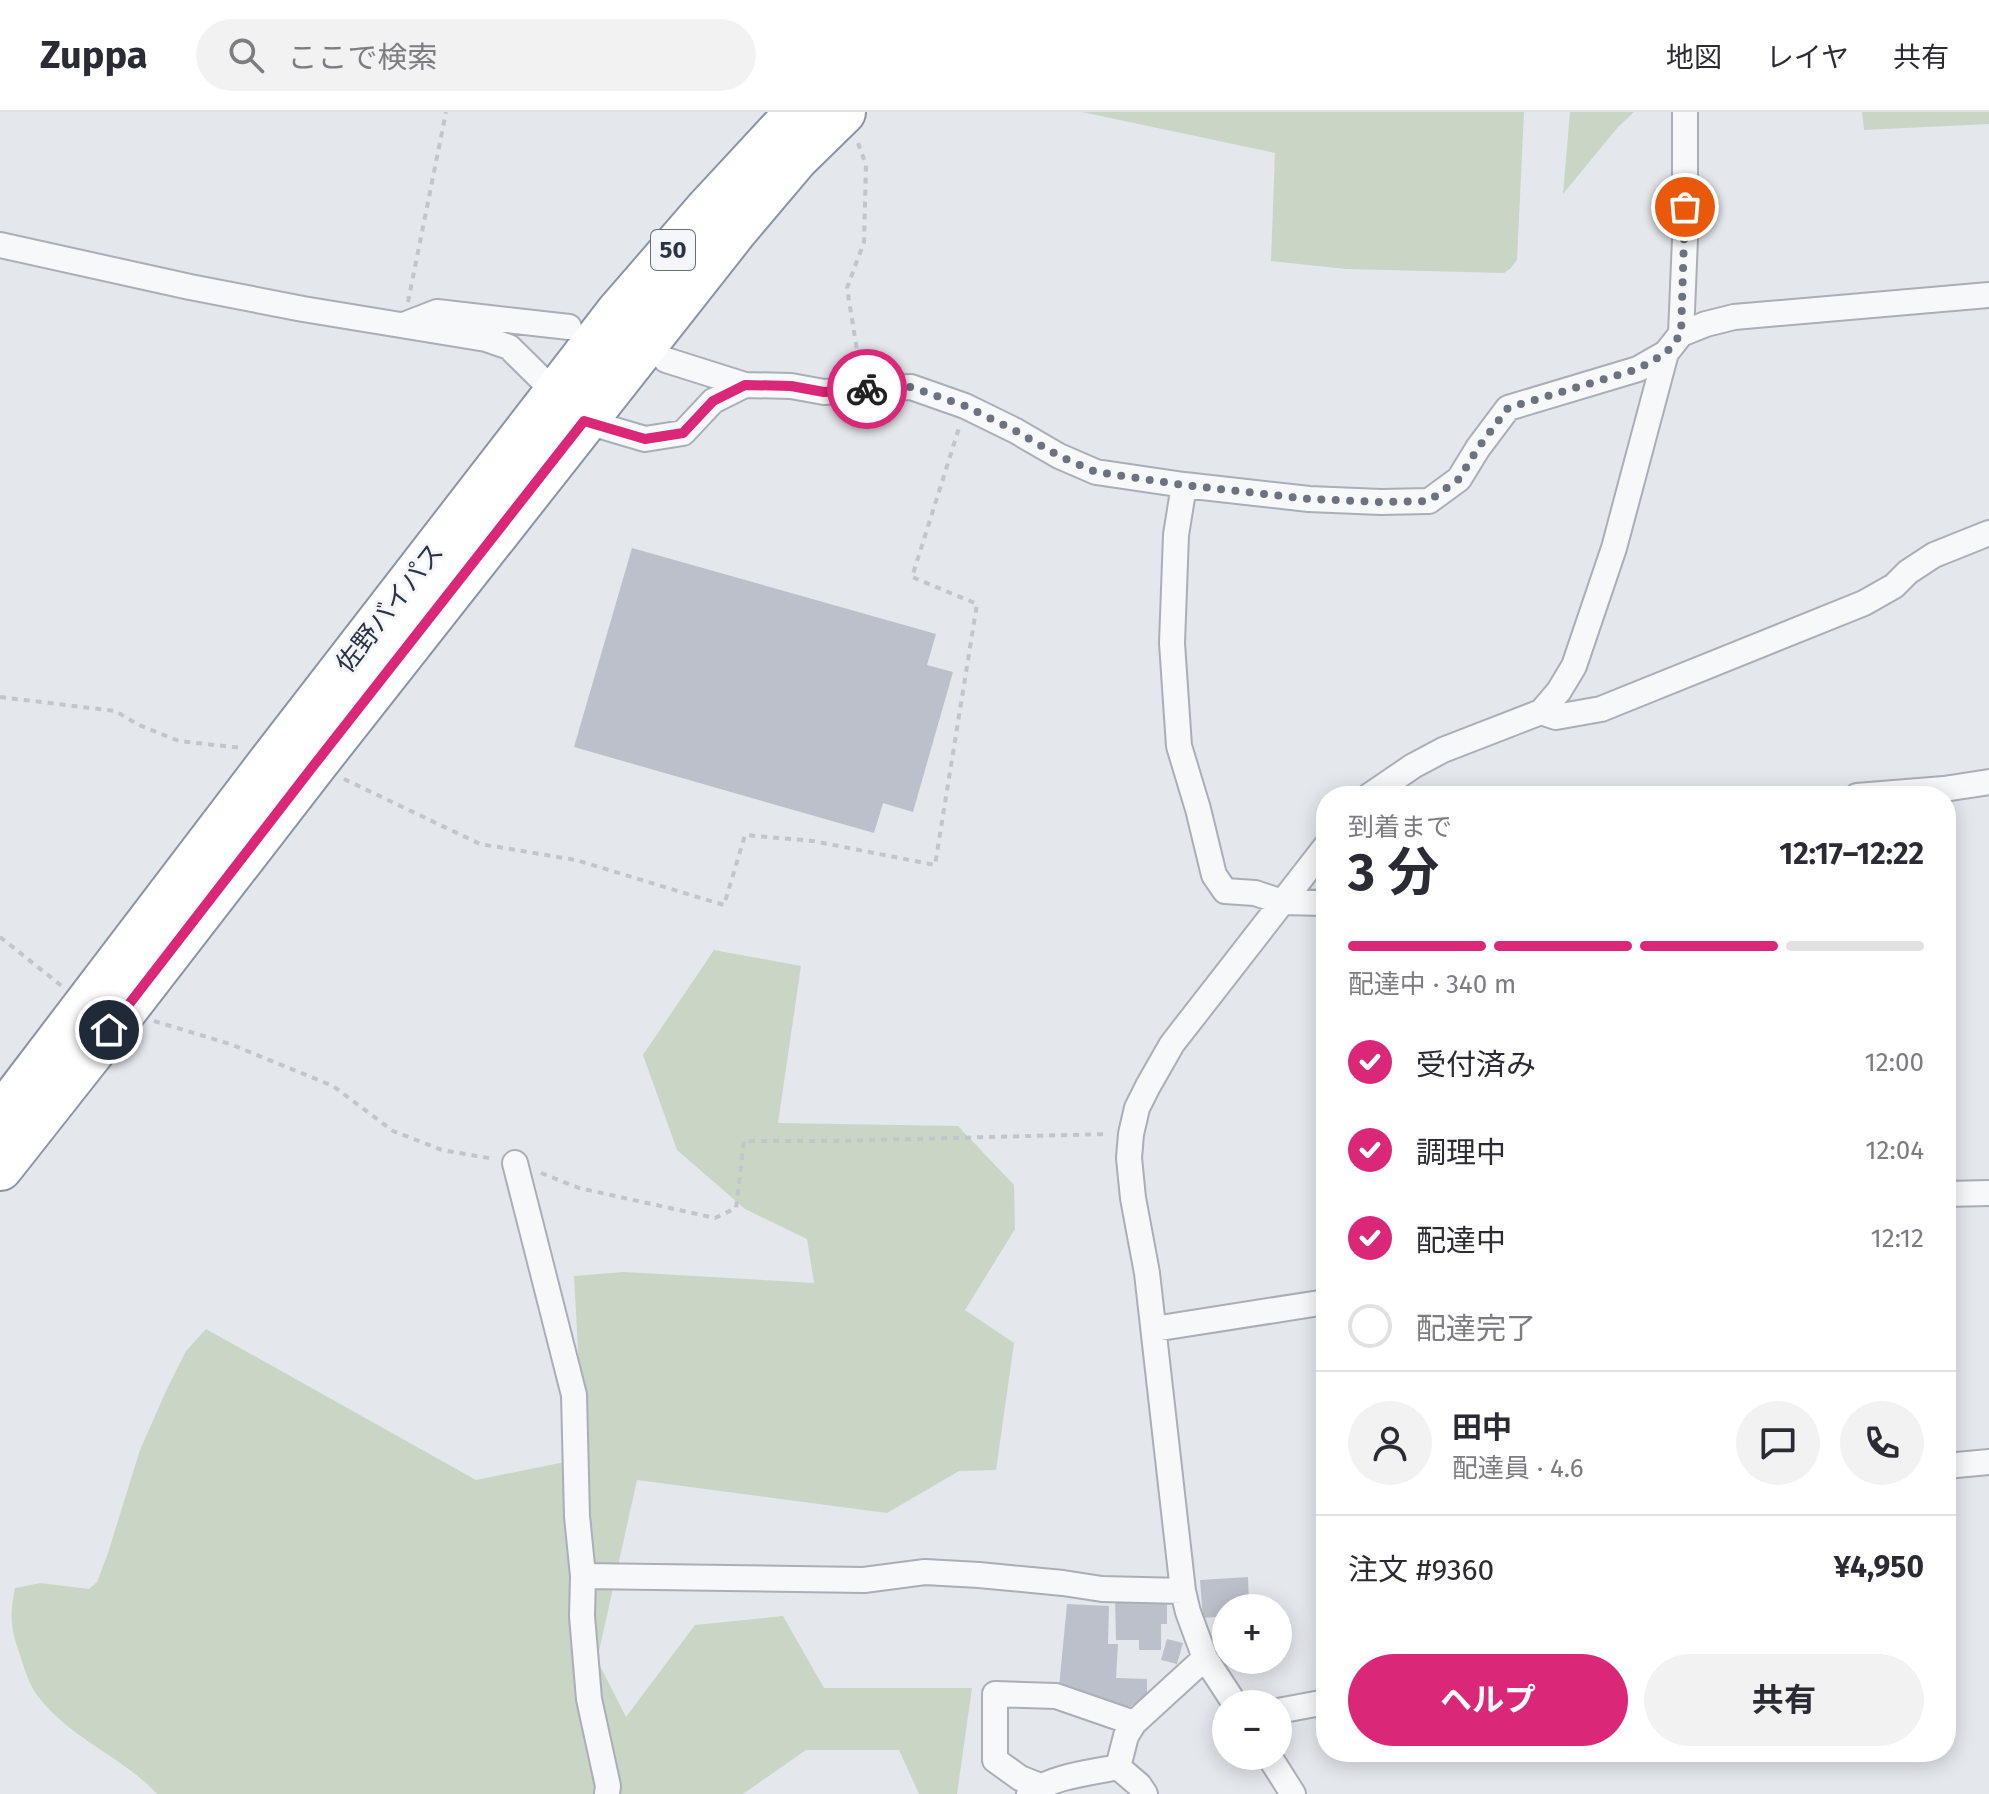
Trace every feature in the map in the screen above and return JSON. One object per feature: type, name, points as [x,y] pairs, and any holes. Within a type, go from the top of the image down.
[{"type":"highway","name":"佐野バイパス","points":[[570,407],[618,313],[798,112]]},
{"type":"highway","name":"佐野バイパス","points":[[0,1168],[107,1006],[570,407],[736,229],[796,158],[843,112]]},
{"type":"highway","name":"佐野バイパス","points":[[0,1118],[107,1006]]},
{"type":"street","points":[[1381,786],[1443,750],[1541,712],[1574,666],[1614,548],[1674,343],[1685,239],[1685,112]]},
{"type":"street","points":[[0,245],[190,287],[486,339],[509,347],[570,407],[645,439],[683,433],[713,401],[745,385]]},
{"type":"street","points":[[666,360],[745,385],[791,386],[824,392],[911,387],[965,406],[1096,472],[1309,499],[1429,501],[1459,479],[1508,408],[1638,369],[1706,324],[1734,317],[1989,295]]},
{"type":"street","points":[[403,325],[437,312],[569,327]]},
{"type":"street","points":[[1184,485],[1176,535],[1172,643],[1179,746],[1214,875],[1225,891],[1255,893],[1282,902],[1316,903]]},
{"type":"street","points":[[1541,712],[1556,717],[1601,709],[1639,694],[1864,603],[1894,586],[1908,572],[1934,555],[1989,533]]},
{"type":"street","points":[[1956,787],[1989,782]]},
{"type":"street","points":[[1226,1690],[1205,1658],[1183,1591],[1147,1273],[1132,1185],[1129,1158],[1131,1134],[1137,1108],[1172,1044],[1316,859]]},
{"type":"street","points":[[515,1163],[574,1395],[577,1516],[583,1576],[582,1616],[589,1699],[608,1786],[607,1794]]},
{"type":"street","points":[[1956,1194],[1989,1193]]},
{"type":"street","points":[[1154,1329],[1316,1304]]},
{"type":"street","points":[[1956,1465],[1989,1462]]},
{"type":"street","points":[[583,1576],[864,1580],[925,1572],[1102,1589],[1183,1591]]},
{"type":"street","points":[[1118,1767],[1126,1736],[1134,1723],[1205,1658]]},
{"type":"street","points":[[1118,1767],[1063,1779],[1034,1790],[995,1760],[995,1694],[1056,1696],[1134,1723]]},
{"type":"street","points":[[1292,1708],[1316,1704]]},
{"type":"street","points":[[1118,1767],[1145,1794]]},
{"type":"street","points":[[1278,1770],[1293,1794]]},
{"type":"path","points":[[403,325],[446,112]]},
{"type":"path","points":[[843,112],[866,165],[864,242],[847,288],[864,389]]},
{"type":"path","points":[[0,697],[115,711],[139,725],[179,741],[257,749],[294,762],[480,844],[576,860],[724,905],[745,835],[813,841],[935,865],[977,604],[912,577],[965,406]]},
{"type":"path","points":[[0,937],[107,1006],[230,1044],[333,1086],[393,1131],[442,1150],[515,1163],[579,1188],[715,1218],[736,1208],[744,1141],[1131,1134]]},
{"type":"green space","points":[[1082,112],[1524,112],[1517,260],[1504,273],[1346,269],[1271,261],[1275,153]]},
{"type":"green space","points":[[1570,112],[1634,112],[1563,194]]},
{"type":"green space","points":[[1862,112],[1989,112],[1989,124],[1864,130]]},
{"type":"green space","points":[[714,950],[801,966],[778,1123],[958,1126],[1014,1185],[1015,1229],[965,1310],[1014,1343],[996,1470],[959,1471],[887,1513],[637,1480],[597,1660],[626,1717],[695,1625],[783,1616],[824,1688],[972,1688],[957,1794],[919,1794],[899,1750],[806,1750],[743,1794],[157,1794],[129,1769],[68,1726],[37,1695],[28,1679],[15,1638],[12,1606],[15,1588],[40,1583],[89,1589],[97,1582],[140,1450],[186,1351],[206,1329],[476,1480],[584,1458],[574,1276],[624,1272],[814,1283],[807,1239],[745,1209],[677,1150],[643,1055]]},
{"type":"building","points":[[632,548],[936,634],[927,665],[953,672],[913,812],[883,803],[874,833],[574,747]]},
{"type":"building","points":[[1248,1577],[1249,1594],[1212,1594],[1212,1617],[1203,1618],[1200,1580]]},
{"type":"building","points":[[1115,1599],[1167,1599],[1167,1624],[1161,1624],[1161,1650],[1139,1650],[1139,1640],[1116,1640]]},
{"type":"building","points":[[1067,1604],[1109,1606],[1108,1644],[1118,1644],[1116,1678],[1147,1679],[1147,1698],[1129,1707],[1119,1708],[1059,1687]]},
{"type":"building","points":[[1167,1639],[1183,1643],[1177,1664],[1161,1660]]},
{"type":"way so far","points":[[867,389],[911,387],[965,406],[1096,472],[1309,499],[1429,501],[1459,479],[1508,408],[1638,369],[1666,353],[1681,334],[1685,207]]},
{"type":"route","points":[[109,1030],[584,421],[645,439],[683,433],[713,401],[745,385],[791,386],[824,392],[867,389]]}]
